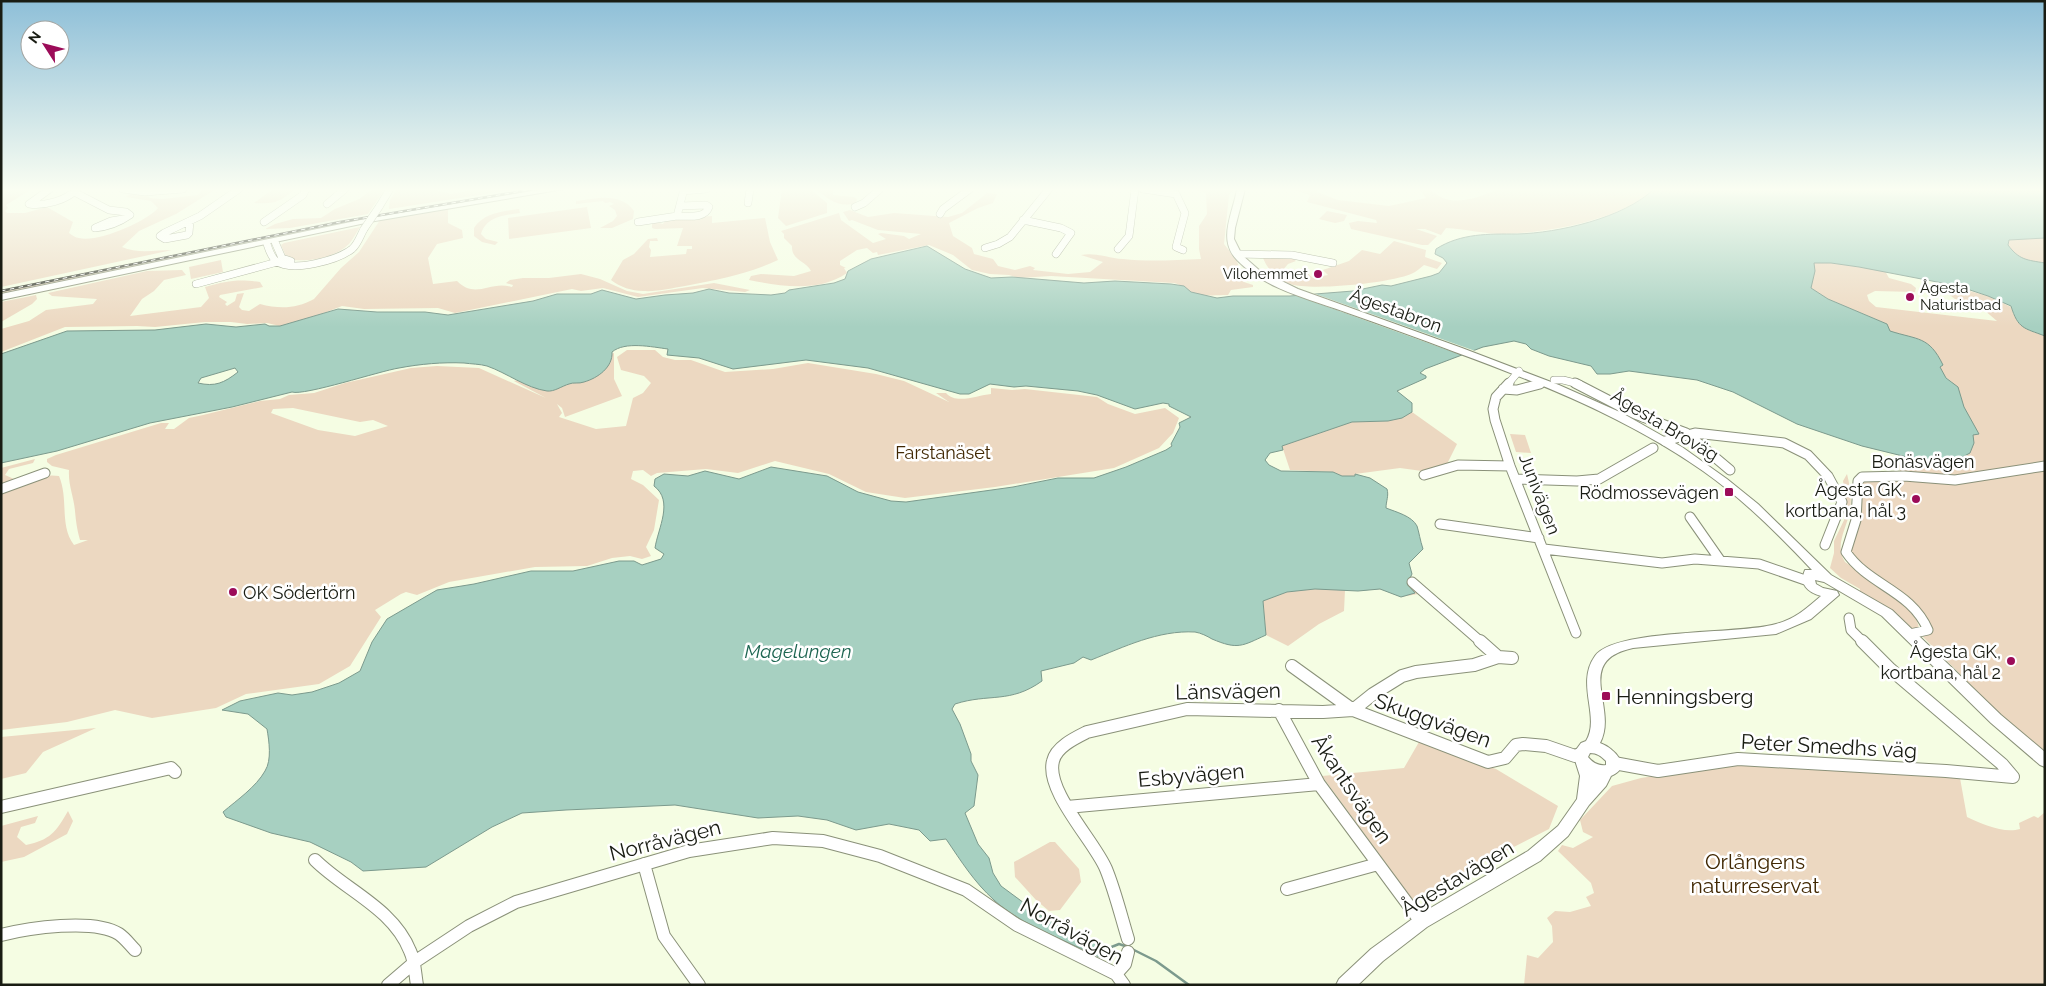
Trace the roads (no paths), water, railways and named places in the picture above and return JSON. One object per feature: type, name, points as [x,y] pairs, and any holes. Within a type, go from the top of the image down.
[{"type":"main road","points":[[1,297],[303,235]]},
{"type":"main road","points":[[1231,235],[1230,238],[1237,254]]},
{"type":"main road","name":"Ågestabron","points":[[1237,254],[1246,264],[1263,276],[1295,291],[1486,360]]},
{"type":"main road","name":"Ågesta Broväg","points":[[1486,360],[1519,371],[1598,404],[1665,441],[1730,486],[1780,531],[1834,588]]},
{"type":"main road","name":"Ågesta Broväg","points":[[1804,556],[1810,582]]},
{"type":"main road","points":[[1810,582],[1821,592],[1834,588],[1872,604],[1887,613],[1996,719],[2045,762]]},
{"type":"main road","points":[[1810,582],[1813,601],[1810,614]]},
{"type":"main road","name":"Ågestavägen","points":[[1584,801],[1587,776],[1585,755],[1594,742],[1597,727],[1594,667],[1607,652],[1615,648],[1642,643],[1780,628],[1810,614],[1834,588]]},
{"type":"main road","name":"Ågestavägen","points":[[1597,727],[1606,745],[1604,751]]},
{"type":"main road","points":[[1604,751],[1611,756],[1609,768],[1596,770],[1585,755],[1604,751]]},
{"type":"main road","name":"Ågestavägen","points":[[1345,985],[1377,954],[1421,922],[1534,856],[1563,831],[1584,801],[1602,782],[1609,768]]},
{"type":"street","points":[[162,235],[160,237],[165,238],[187,235]]},
{"type":"street","points":[[271,242],[270,252],[291,266],[322,262],[348,252],[356,245],[360,235]]},
{"type":"street","points":[[985,248],[998,244],[1012,235]]},
{"type":"street","points":[[1056,254],[1070,235]]},
{"type":"street","points":[[1118,249],[1129,235]]},
{"type":"street","points":[[1181,235],[1176,247],[1183,250]]},
{"type":"street","points":[[1237,254],[1272,253],[1333,263]]},
{"type":"street","points":[[196,284],[281,261]]},
{"type":"street","name":"Junivägen","points":[[1519,371],[1496,397],[1493,409],[1510,466],[1517,478],[1576,633]]},
{"type":"street","points":[[1554,380],[1566,380],[1584,386],[1614,405],[1679,429],[1688,434],[1730,470]]},
{"type":"street","points":[[1503,389],[1517,390],[1540,384]]},
{"type":"street","points":[[1665,441],[1695,433],[1764,439],[1784,443],[1808,455],[1828,476],[1842,502],[1825,545]]},
{"type":"street","points":[[1517,478],[1577,481],[1599,479],[1653,448]]},
{"type":"street","points":[[1424,476],[1458,465],[1510,466]]},
{"type":"street","name":"Bonäsvägen","points":[[1910,634],[1928,630],[1926,623],[1919,613],[1895,592],[1850,560],[1846,552],[1856,520],[1858,481],[1862,477],[1880,476],[1955,480],[2045,466]]},
{"type":"street","points":[[1,489],[45,473]]},
{"type":"street","points":[[1690,517],[1720,560]]},
{"type":"street","points":[[1440,524],[1539,538]]},
{"type":"street","points":[[1544,549],[1662,563],[1695,559],[1760,564],[1810,582]]},
{"type":"street","points":[[1412,582],[1498,657]]},
{"type":"street","name":"Peter Smedhs väg","points":[[1609,768],[1658,771],[1738,759],[1946,771],[2013,777],[2002,764],[1917,693],[1869,648],[1852,630],[1849,618]]},
{"type":"street","points":[[1292,666],[1353,710],[1372,694],[1402,676],[1416,672],[1474,665],[1498,657],[1512,658]]},
{"type":"street","name":"Länsvägen","points":[[1120,980],[1128,945],[1106,868],[1067,807],[1052,774],[1053,760],[1059,750],[1076,737],[1087,732],[1178,710],[1323,712],[1353,710]]},
{"type":"street","name":"Åkantsvägen","points":[[1279,710],[1319,784],[1421,922]]},
{"type":"street","name":"Skuggvägen","points":[[1353,710],[1488,762],[1501,762],[1511,754],[1516,745],[1524,742],[1536,743],[1575,756],[1585,755]]},
{"type":"street","points":[[1,807],[171,768],[175,772]]},
{"type":"street","name":"Esbyvägen","points":[[1067,807],[1109,801],[1166,798],[1294,784],[1319,784]]},
{"type":"street","name":"Norråvägen","points":[[388,985],[414,963],[469,926],[516,902],[689,850],[773,838],[823,841],[880,856],[966,890],[1017,925],[1120,980]]},
{"type":"street","points":[[315,860],[380,911],[409,949],[414,963],[416,985]]},
{"type":"street","points":[[644,864],[664,936],[699,985]]},
{"type":"street","name":"Åkantsvägen","points":[[1287,889],[1378,864]]},
{"type":"street","points":[[1,935],[21,930],[60,927],[100,928],[117,932],[135,950]]},
{"type":"water","name":"Magelungen","points":[[2045,235],[2045,238],[2009,240],[2008,245],[2016,254],[2024,258],[2045,263],[2045,336],[2023,327],[2016,319],[2011,306],[1958,286],[1859,267],[1831,263],[1814,263],[1815,271],[1811,288],[1828,299],[1887,324],[1890,331],[1922,340],[1938,356],[1943,365],[1940,367],[1946,378],[1958,387],[1964,407],[1979,434],[1973,435],[1974,443],[1970,453],[1951,463],[1915,459],[1862,446],[1797,424],[1733,392],[1697,380],[1629,371],[1597,374],[1591,366],[1549,356],[1531,349],[1526,344],[1514,341],[1483,347],[1425,369],[1420,373],[1426,376],[1426,378],[1397,391],[1412,403],[1412,412],[1402,418],[1388,421],[1352,422],[1282,446],[1283,450],[1270,453],[1265,460],[1269,465],[1281,471],[1333,472],[1342,476],[1355,476],[1355,474],[1370,478],[1387,489],[1386,508],[1408,517],[1418,528],[1423,549],[1409,563],[1412,574],[1407,584],[1415,593],[1401,597],[1380,589],[1358,591],[1315,589],[1287,592],[1263,601],[1266,635],[1245,644],[1228,645],[1195,632],[1168,634],[1129,645],[1091,660],[1083,657],[1074,663],[1041,671],[1042,681],[1020,693],[967,701],[955,704],[952,709],[960,724],[971,754],[971,761],[978,775],[974,806],[965,813],[978,844],[989,858],[993,873],[1001,886],[1043,917],[1069,933],[1109,948],[1103,959],[1031,925],[1005,909],[980,886],[946,839],[930,841],[919,830],[889,824],[856,830],[827,820],[798,816],[758,818],[675,805],[522,813],[492,827],[426,867],[363,871],[351,862],[310,842],[271,833],[226,817],[223,812],[257,782],[267,767],[269,761],[269,739],[267,729],[248,714],[222,710],[240,701],[278,693],[292,695],[312,692],[339,683],[360,671],[372,642],[387,619],[437,590],[531,571],[573,571],[619,561],[634,561],[642,565],[661,559],[664,554],[655,548],[664,507],[660,492],[654,486],[655,479],[664,474],[688,476],[705,471],[739,479],[771,467],[827,476],[858,492],[891,501],[906,502],[1013,487],[1058,478],[1094,478],[1126,467],[1172,446],[1171,444],[1180,427],[1179,423],[1191,417],[1169,406],[1169,404],[1163,403],[1135,409],[1097,395],[1078,391],[990,384],[969,394],[960,394],[868,368],[806,360],[733,369],[699,358],[667,355],[668,349],[631,346],[612,352],[612,357],[607,367],[594,378],[582,383],[571,383],[552,391],[524,384],[484,365],[440,363],[415,365],[343,383],[292,392],[232,407],[150,423],[57,451],[1,463],[1,354],[67,331],[155,330],[206,324],[236,327],[265,324],[280,326],[338,309],[377,312],[425,312],[448,315],[533,301],[557,294],[591,294],[602,290],[636,299],[693,293],[709,289],[729,293],[771,295],[785,293],[789,290],[834,283],[845,279],[848,271],[871,259],[927,246],[965,269],[991,278],[1012,277],[1084,283],[1115,281],[1171,284],[1184,286],[1191,292],[1217,298],[1233,296],[1290,296],[1353,291],[1382,285],[1391,286],[1431,276],[1439,273],[1447,263],[1443,258],[1435,254],[1436,249],[1455,240],[1475,236]],"holes":[[[235,368],[238,372],[228,379],[209,385],[198,383],[201,378]]]},
{"type":"waterway","points":[[1109,948],[1119,944],[1128,947]]},
{"type":"waterway","points":[[1132,949],[1156,961],[1189,985]]},
{"type":"railway","points":[[1,291],[276,235]]},
{"type":"place","name":"Vilohemmet","points":[[1318,274]]},
{"type":"place","name":"Ågesta Naturistbad","points":[[1910,297]]},
{"type":"place","name":"Rödmossevägen","points":[[1729,492]]},
{"type":"place","name":"Ågesta GK, kortbana, hål 3","points":[[1916,499]]},
{"type":"place","name":"OK Södertörn","points":[[233,592]]},
{"type":"place","name":"Ågesta GK, kortbana, hål 2","points":[[2011,661]]},
{"type":"place","name":"Henningsberg","points":[[1606,696]]},
{"type":"park label","name":"Farstanäset","points":[[943,452]]},
{"type":"park label","name":"Orlångens naturreservat","points":[[1755,873]]}]
